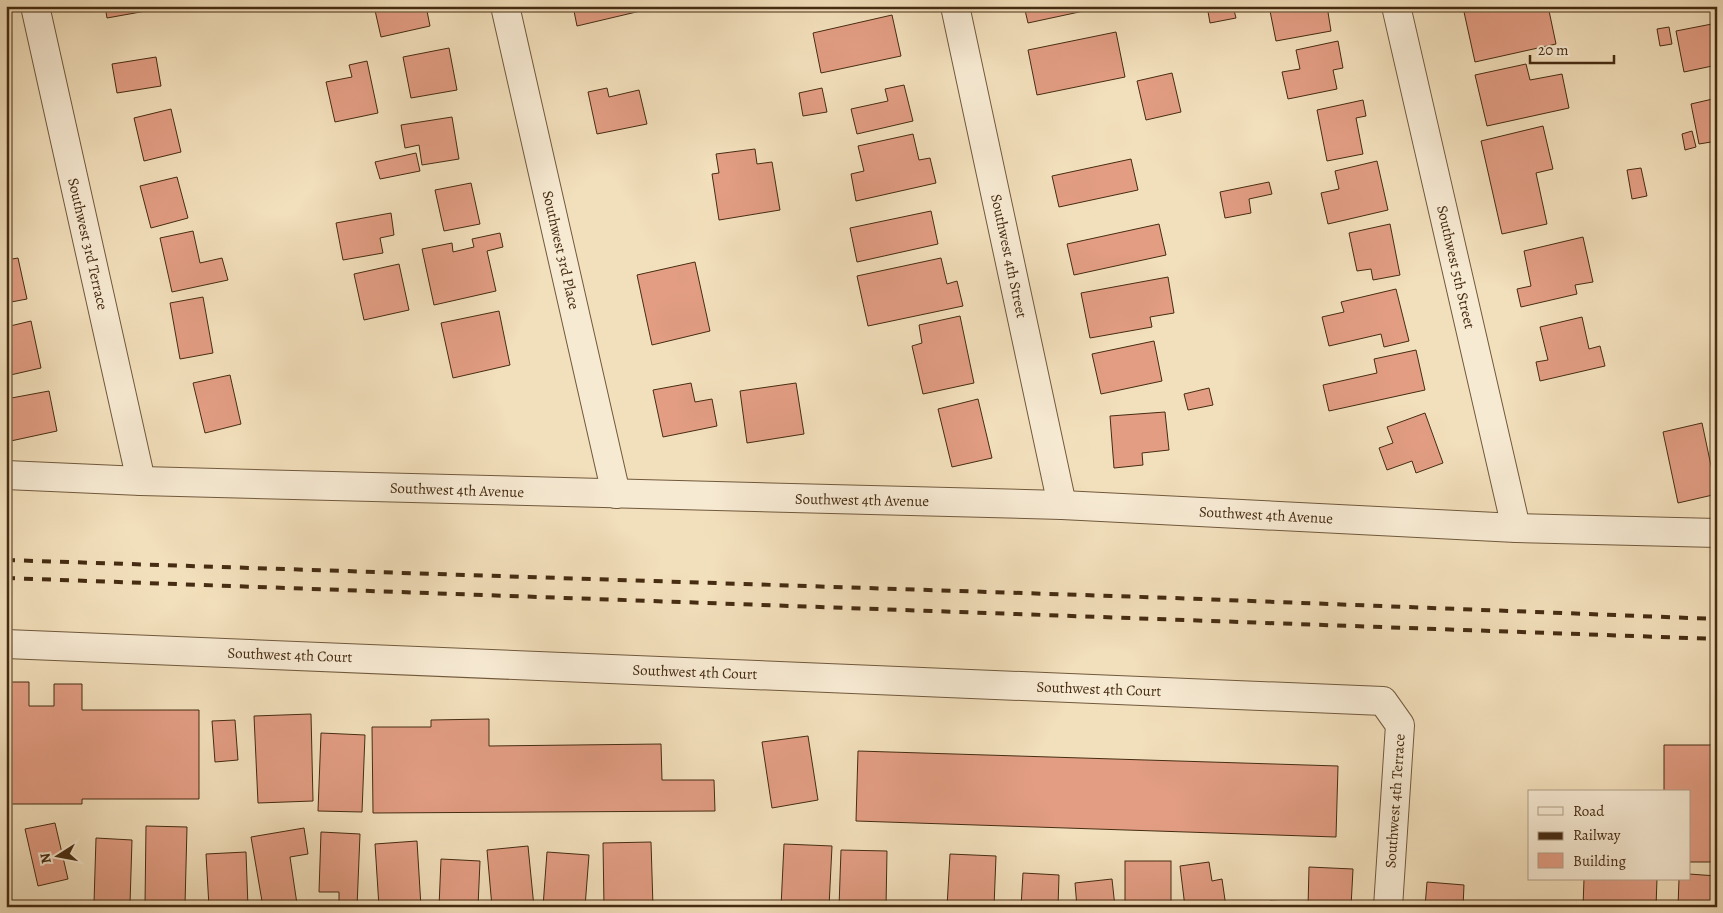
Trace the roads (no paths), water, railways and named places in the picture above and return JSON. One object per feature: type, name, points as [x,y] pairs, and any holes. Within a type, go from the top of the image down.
[{"type":"street","name":"Southwest 3rd Terrace","points":[[35,6],[141,481]]},
{"type":"street","name":"Southwest 3rd Place","points":[[505,6],[616,494]]},
{"type":"street","name":"Southwest 4th Street","points":[[955,6],[1062,505]]},
{"type":"street","name":"Southwest 5th Street","points":[[1396,6],[1516,528]]},
{"type":"street","name":"Southwest 4th Avenue","points":[[6,475],[141,481],[1062,505],[1516,528],[1717,533]]},
{"type":"street","name":"Southwest 4th Court","points":[[6,644],[1383,701]]},
{"type":"street","name":"Southwest 4th Terrace","points":[[1383,701],[1400,726],[1388,907]]},
{"type":"railway","points":[[6,560],[1174,598],[1717,619]]},
{"type":"railway","points":[[6,578],[1717,639]]}]
